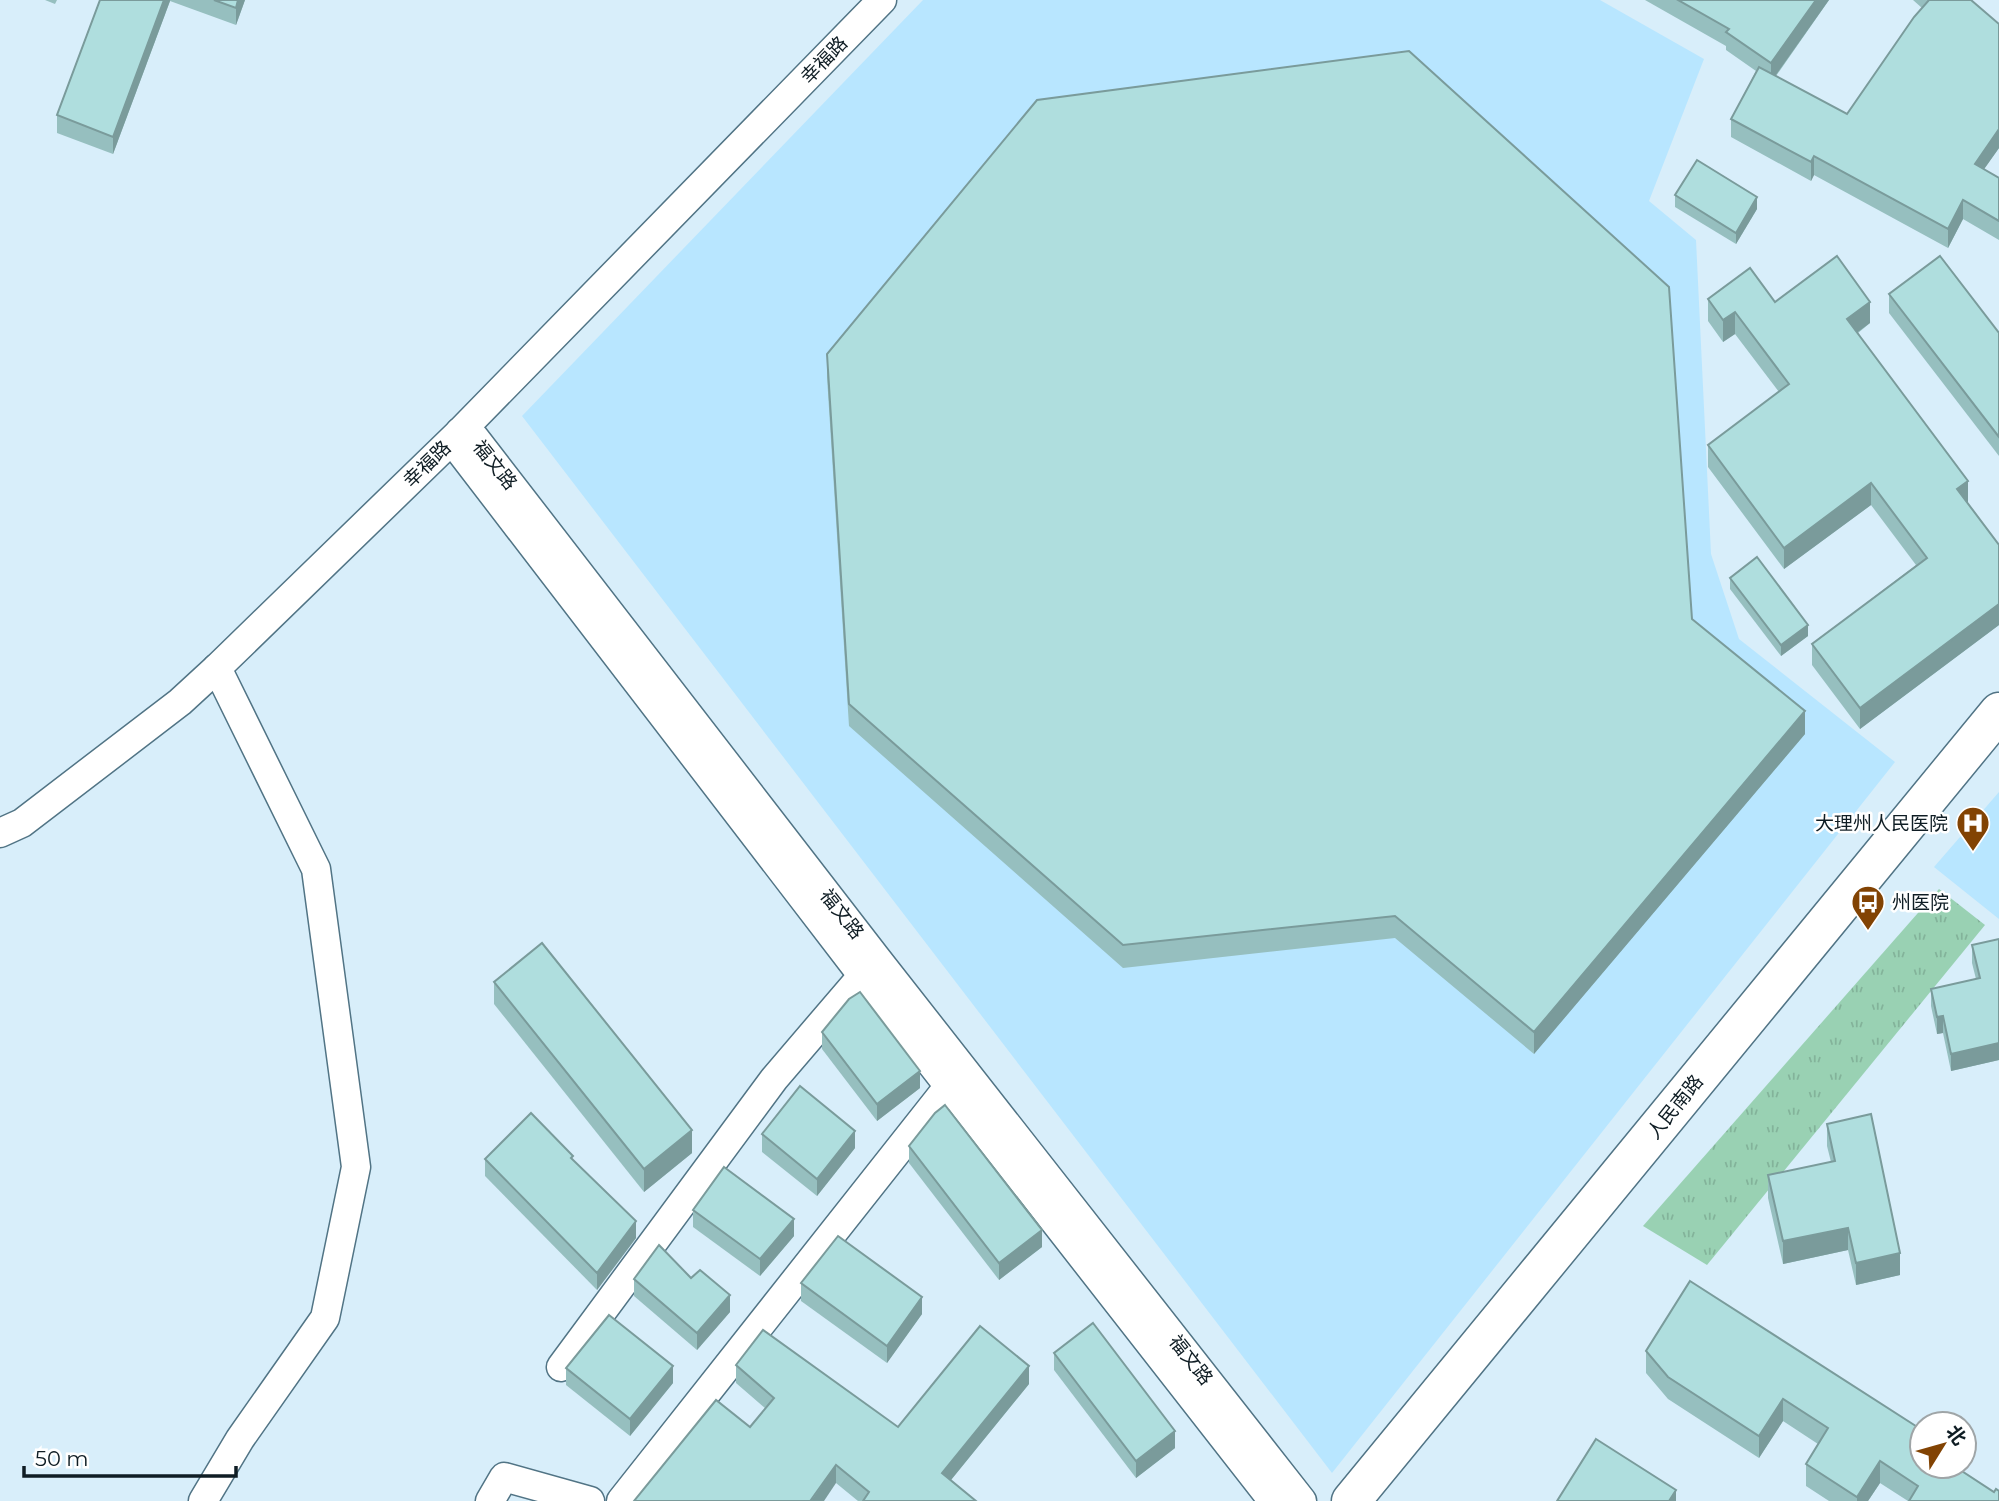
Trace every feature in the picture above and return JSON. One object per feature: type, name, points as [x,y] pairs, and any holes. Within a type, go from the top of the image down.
[{"type":"main road","name":"人民南路","points":[[1351,1501],[1999,712]]},
{"type":"street","name":"幸福路","points":[[0,834],[22,823],[180,702],[218,668],[460,432],[882,0]]},
{"type":"street","name":"福文路","points":[[460,432],[474,438],[869,967],[1302,1501]]},
{"type":"street","points":[[203,1501],[240,1439],[325,1318],[356,1167],[316,869],[218,668]]},
{"type":"street","points":[[561,1367],[774,1079],[869,967]]},
{"type":"street","name":"福文路","points":[[956,1077],[1273,1501]]},
{"type":"street","points":[[621,1501],[956,1077]]},
{"type":"street","points":[[490,1501],[504,1476],[590,1501]]},
{"type":"shaded area","points":[[923,0],[1600,0],[1704,59],[1649,201],[1696,240],[1711,554],[1739,639],[1895,762],[1332,1473],[522,416]]},
{"type":"shaded area","name":"大理州人民医院","points":[[1999,792],[1999,919],[1934,867]]},
{"type":"green space","points":[[1939,889],[1985,925],[1707,1265],[1643,1226]]},
{"type":"building","points":[[100,0],[164,0],[113,137],[57,115]]},
{"type":"building","points":[[214,0],[238,0],[236,8]]},
{"type":"building","points":[[1678,0],[1816,0],[1771,63],[1726,32],[1729,29]]},
{"type":"building","points":[[1929,0],[1971,0],[1999,24],[1999,129],[1975,164],[1999,178],[1999,221],[1963,200],[1948,229],[1814,156],[1811,162],[1731,119],[1759,67],[1847,114],[1914,17]]},
{"type":"building","points":[[1409,51],[1669,287],[1692,619],[1805,711],[1534,1032],[1395,916],[1123,945],[849,704],[827,354],[1037,100]]},
{"type":"building","points":[[1697,160],[1757,197],[1736,233],[1675,195]]},
{"type":"building","points":[[1837,256],[1870,302],[1847,319],[1968,481],[1957,489],[1999,545],[1999,604],[1860,708],[1812,644],[1927,558],[1871,483],[1784,548],[1708,445],[1789,384],[1735,312],[1723,320],[1708,299],[1750,268],[1775,302]]},
{"type":"building","points":[[1940,256],[1999,333],[1999,437],[1889,294]]},
{"type":"building","points":[[1757,557],[1808,625],[1781,645],[1730,578]]},
{"type":"building","points":[[1999,939],[1999,1043],[1951,1054],[1943,1016],[1937,1017],[1931,989],[1980,978],[1972,945]]},
{"type":"building","points":[[542,943],[692,1130],[644,1169],[494,982]]},
{"type":"building","points":[[860,992],[920,1071],[877,1104],[822,1032],[849,999]]},
{"type":"building","points":[[800,1086],[855,1131],[817,1179],[762,1134]]},
{"type":"building","points":[[945,1105],[1042,1230],[999,1263],[909,1146],[935,1113]]},
{"type":"building","points":[[531,1113],[573,1156],[571,1158],[636,1221],[597,1273],[485,1159]]},
{"type":"building","points":[[1871,1114],[1900,1253],[1856,1263],[1848,1228],[1783,1241],[1768,1175],[1835,1161],[1827,1124]]},
{"type":"building","points":[[724,1167],[794,1219],[760,1259],[693,1210]]},
{"type":"building","points":[[838,1236],[922,1297],[887,1346],[801,1283]]},
{"type":"building","points":[[659,1245],[691,1278],[700,1270],[730,1295],[697,1333],[634,1279]]},
{"type":"building","points":[[1690,1281],[1908,1421],[1908,1479],[1880,1461],[1857,1497],[1806,1464],[1828,1428],[1783,1399],[1759,1436],[1668,1377],[1646,1351]]},
{"type":"building","points":[[609,1315],[673,1366],[630,1419],[566,1368]]},
{"type":"building","points":[[1093,1323],[1175,1431],[1136,1461],[1054,1353]]},
{"type":"building","points":[[980,1326],[1029,1366],[942,1473],[976,1501],[863,1501],[869,1492],[836,1465],[811,1500],[813,1501],[634,1501],[716,1400],[750,1427],[774,1398],[736,1365],[763,1330],[898,1427]]},
{"type":"building","points":[[1596,1439],[1676,1490],[1669,1501],[1557,1501]]},
{"type":"building","points":[[1909,1480],[1976,1480],[1994,1492],[1996,1489],[1999,1491],[1999,1501],[1909,1501],[1918,1486]]},
{"type":"place","name":"大理州人民医院","points":[[1973,853]]},
{"type":"place","name":"州医院","points":[[1868,932]]}]
